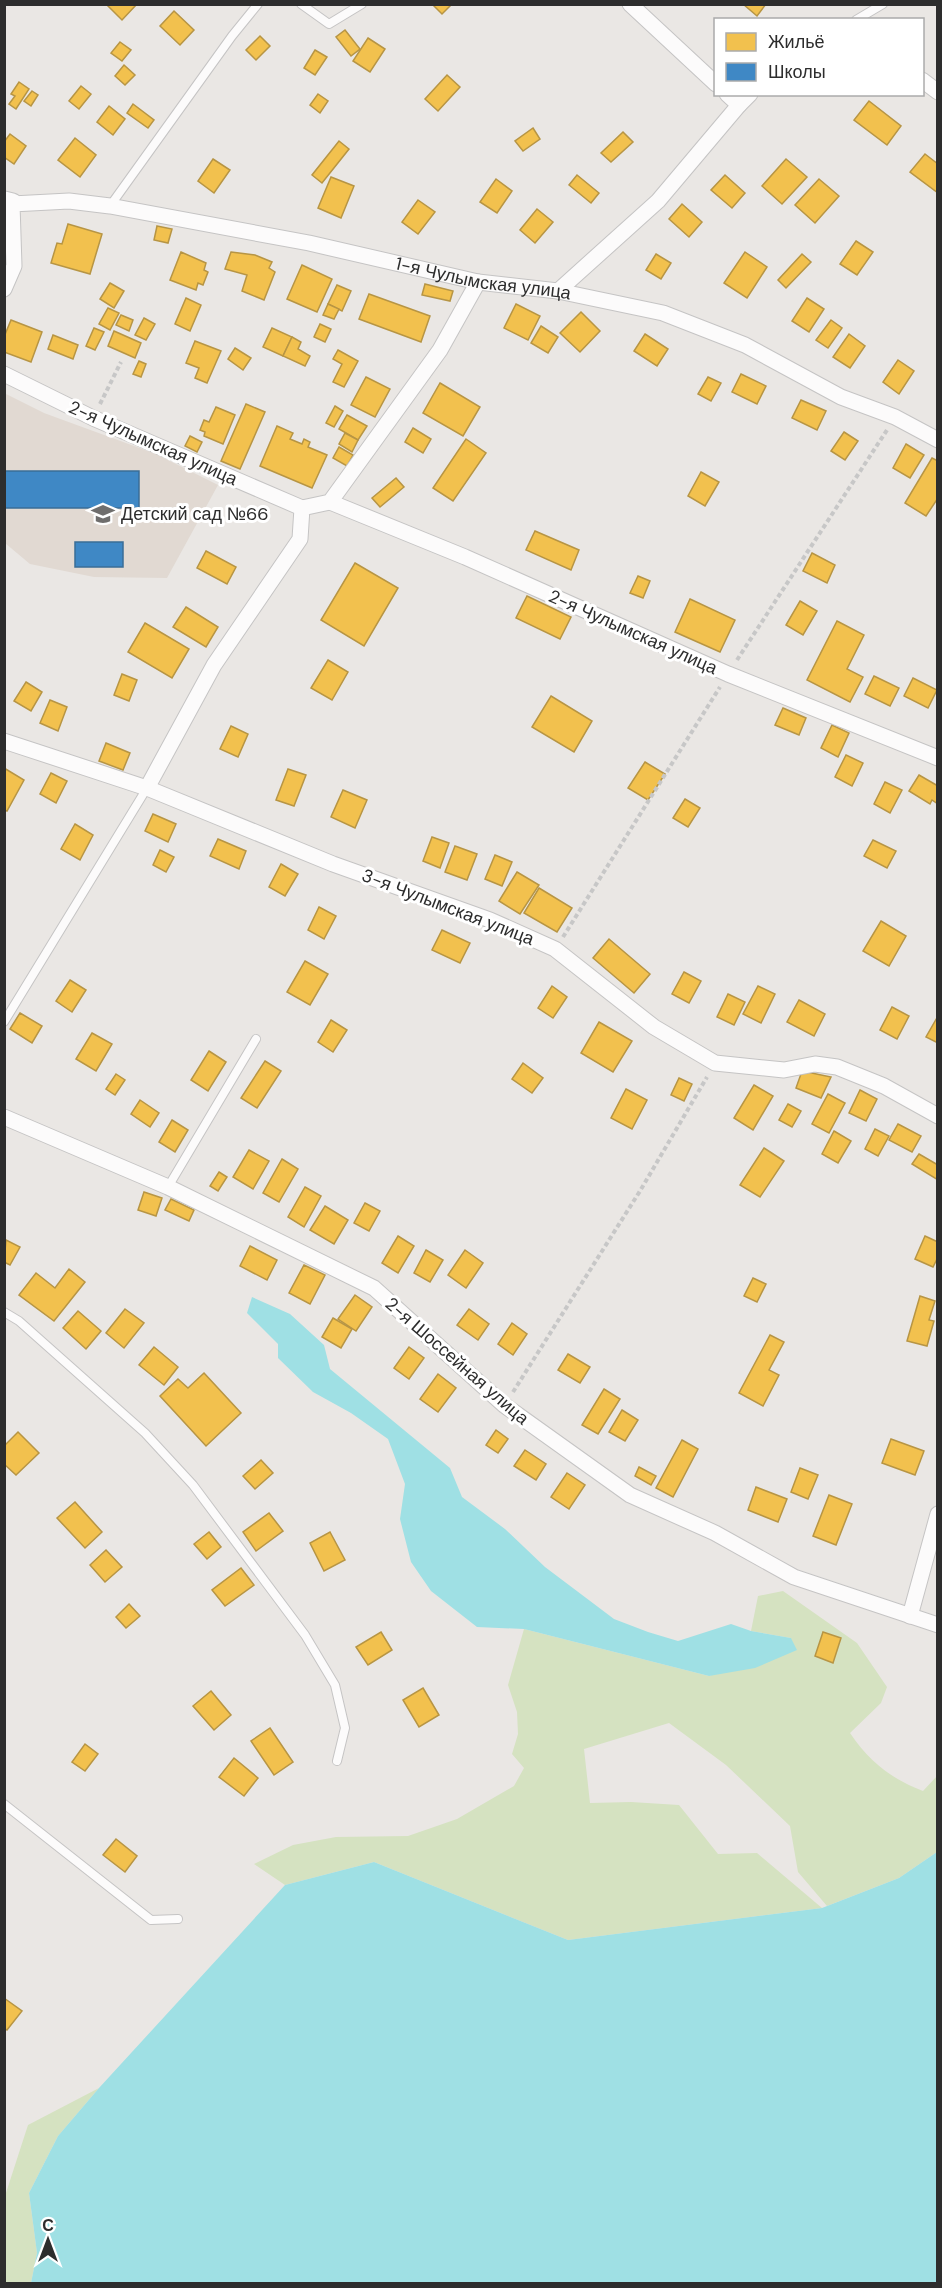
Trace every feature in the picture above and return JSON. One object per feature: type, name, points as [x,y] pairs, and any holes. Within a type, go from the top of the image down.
[{"type":"street","points":[[630,4],[714,82]]},
{"type":"street","points":[[924,82],[938,92]]},
{"type":"street","points":[[558,291],[658,201],[744,100]]},
{"type":"street","name":"1-я Чулымская улица","points":[[8,203],[69,201],[110,206],[309,243],[478,282],[558,291],[663,313],[734,341],[841,398],[895,417],[938,440]]},
{"type":"street","points":[[4,289],[14,266],[8,203]]},
{"type":"street","points":[[147,788],[214,665],[300,539],[302,508],[330,502],[440,350],[478,282]]},
{"type":"street","name":"2-я Чулымская улица","points":[[4,374],[93,418],[302,508]]},
{"type":"street","name":"2-я Чулымская улица","points":[[330,502],[465,557],[728,674],[938,758]]},
{"type":"street","name":"3-я Чулымская улица","points":[[4,741],[147,788],[333,864],[490,920],[555,949],[654,1027],[715,1063],[784,1070],[815,1064],[837,1067],[884,1086],[938,1116]]},
{"type":"street","name":"2-я Шоссейная улица","points":[[4,1117],[168,1187],[374,1288],[504,1405],[630,1495],[715,1533],[794,1577],[938,1625]]},
{"type":"street","points":[[910,1616],[938,1514]]},
{"type":"lane","points":[[110,206],[231,36],[258,4]]},
{"type":"lane","points":[[301,4],[328,24],[362,4]]},
{"type":"lane","points":[[859,18],[883,4]]},
{"type":"lane","points":[[4,1022],[147,788]]},
{"type":"lane","points":[[168,1187],[256,1039]]},
{"type":"lane","points":[[4,1312],[19,1321],[145,1432],[193,1485],[238,1543],[305,1635],[335,1685],[345,1728],[337,1761]]},
{"type":"lane","points":[[4,1804],[151,1920],[178,1919]]},
{"type":"path","points":[[93,418],[121,362]]},
{"type":"path","points":[[504,1405],[640,1191],[715,1063]]},
{"type":"shaded area","name":"Детский сад №66","points":[[4,393],[44,413],[156,454],[218,485],[167,578],[94,577],[30,564],[5,543]]},
{"type":"green space","points":[[783,1591],[857,1643],[887,1687],[881,1703],[850,1733],[857,1743],[891,1775],[923,1791],[937,1776],[937,1852],[899,1878],[827,1906],[798,1872],[790,1826],[726,1765],[669,1723],[584,1749],[590,1803],[631,1802],[679,1805],[718,1854],[757,1853],[822,1908],[568,1940],[374,1862],[285,1885],[254,1864],[293,1845],[336,1837],[408,1836],[457,1819],[514,1786],[524,1768],[512,1754],[518,1734],[517,1712],[508,1685],[524,1629],[709,1676],[791,1638],[751,1631],[758,1596]]},
{"type":"green space","points":[[99,2088],[58,2136],[29,2193],[37,2253],[31,2283],[5,2284],[5,2196],[28,2125]]},
{"type":"water","points":[[252,1297],[290,1314],[324,1345],[330,1369],[450,1468],[462,1497],[505,1529],[545,1567],[614,1619],[678,1641],[731,1624],[751,1631],[791,1638],[797,1650],[755,1668],[709,1676],[524,1629],[477,1627],[431,1591],[411,1562],[400,1519],[405,1484],[388,1439],[351,1413],[313,1392],[278,1358],[278,1344],[247,1313]]},
{"type":"water","points":[[937,1852],[937,2283],[31,2283],[37,2253],[29,2193],[58,2136],[285,1885],[374,1862],[568,1940],[822,1908],[899,1878]]},
{"type":"building: Жильё","points":[[106,4],[137,4],[122,20]]},
{"type":"building: Жильё","points":[[432,4],[452,4],[442,14]]},
{"type":"building: Жильё","points":[[743,4],[766,4],[757,16]]},
{"type":"building: Жильё","points":[[174,11],[194,30],[180,45],[160,26]]},
{"type":"building: Жильё","points":[[345,30],[360,49],[351,56],[336,37]]},
{"type":"building: Жильё","points":[[260,36],[270,46],[256,60],[246,50]]},
{"type":"building: Жильё","points":[[368,38],[385,49],[370,72],[353,61]]},
{"type":"building: Жильё","points":[[120,42],[131,50],[122,61],[111,53]]},
{"type":"building: Жильё","points":[[315,50],[327,57],[315,75],[304,68]]},
{"type":"building: Жильё","points":[[124,65],[135,75],[125,85],[115,76]]},
{"type":"building: Жильё","points":[[447,75],[460,87],[438,111],[425,99]]},
{"type":"building: Жильё","points":[[19,82],[29,89],[16,109],[9,104],[15,96],[11,94]]},
{"type":"building: Жильё","points":[[81,86],[91,94],[79,109],[69,101]]},
{"type":"building: Жильё","points":[[32,91],[38,95],[31,106],[24,101]]},
{"type":"building: Жильё","points":[[318,94],[328,101],[320,113],[310,105]]},
{"type":"building: Жильё","points":[[869,101],[901,126],[887,145],[854,120]]},
{"type":"building: Жильё","points":[[133,104],[154,120],[148,128],[127,113]]},
{"type":"building: Жильё","points":[[109,106],[125,119],[113,135],[97,122]]},
{"type":"building: Жильё","points":[[533,128],[540,139],[523,151],[515,141]]},
{"type":"building: Жильё","points":[[623,132],[633,142],[611,162],[601,153]]},
{"type":"building: Жильё","points":[[10,134],[26,146],[14,164],[4,157],[4,142]]},
{"type":"building: Жильё","points":[[75,138],[96,155],[80,177],[58,160]]},
{"type":"building: Жильё","points":[[339,141],[349,149],[322,183],[312,175]]},
{"type":"building: Жильё","points":[[925,154],[938,164],[938,193],[910,172]]},
{"type":"building: Жильё","points":[[213,159],[230,170],[214,193],[198,181]]},
{"type":"building: Жильё","points":[[786,159],[807,177],[782,204],[762,186]]},
{"type":"building: Жильё","points":[[577,175],[599,193],[591,203],[569,185]]},
{"type":"building: Жильё","points":[[725,175],[745,193],[732,208],[711,190]]},
{"type":"building: Жильё","points":[[331,177],[354,186],[341,218],[318,208]]},
{"type":"building: Жильё","points":[[496,179],[512,191],[497,213],[480,202]]},
{"type":"building: Жильё","points":[[819,179],[839,196],[815,223],[795,205]]},
{"type":"building: Жильё","points":[[418,200],[435,212],[418,234],[402,222]]},
{"type":"building: Жильё","points":[[682,204],[702,222],[689,237],[669,219]]},
{"type":"building: Жильё","points":[[537,209],[553,222],[535,243],[520,230]]},
{"type":"building: Жильё","points":[[68,224],[102,234],[90,274],[51,263],[57,243],[62,244]]},
{"type":"building: Жильё","points":[[157,226],[172,229],[168,243],[154,240]]},
{"type":"building: Жильё","points":[[856,241],[873,252],[857,275],[840,264]]},
{"type":"building: Жильё","points":[[181,252],[206,263],[204,270],[208,272],[203,285],[198,283],[196,290],[170,280]]},
{"type":"building: Жильё","points":[[231,252],[255,255],[272,262],[269,268],[275,272],[264,300],[242,291],[247,275],[225,269]]},
{"type":"building: Жильё","points":[[745,252],[767,267],[747,298],[724,283]]},
{"type":"building: Жильё","points":[[656,254],[671,263],[661,279],[646,270]]},
{"type":"building: Жильё","points":[[802,254],[811,262],[786,288],[778,280]]},
{"type":"building: Жильё","points":[[302,265],[332,279],[317,312],[287,299]]},
{"type":"building: Жильё","points":[[110,283],[124,291],[114,308],[100,299]]},
{"type":"building: Жильё","points":[[425,284],[453,291],[450,301],[422,295]]},
{"type":"building: Жильё","points":[[337,285],[351,291],[342,311],[328,304]]},
{"type":"building: Жильё","points":[[369,294],[430,316],[421,342],[359,319]]},
{"type":"building: Жильё","points":[[186,298],[201,305],[190,331],[175,324]]},
{"type":"building: Жильё","points":[[807,298],[824,309],[809,332],[792,321]]},
{"type":"building: Жильё","points":[[328,304],[339,309],[334,319],[323,315]]},
{"type":"building: Жильё","points":[[516,304],[540,316],[528,340],[504,328]]},
{"type":"building: Жильё","points":[[108,308],[119,313],[110,330],[99,324]]},
{"type":"building: Жильё","points":[[581,312],[600,331],[580,352],[560,333]]},
{"type":"building: Жильё","points":[[121,315],[133,320],[129,331],[116,325]]},
{"type":"building: Жильё","points":[[144,318],[155,324],[146,340],[135,335]]},
{"type":"building: Жильё","points":[[11,320],[42,332],[31,362],[4,352],[4,337]]},
{"type":"building: Жильё","points":[[831,320],[842,328],[828,348],[816,340]]},
{"type":"building: Жильё","points":[[320,324],[331,329],[325,342],[314,337]]},
{"type":"building: Жильё","points":[[541,326],[558,337],[548,353],[531,343]]},
{"type":"building: Жильё","points":[[94,328],[104,332],[95,350],[86,346]]},
{"type":"building: Жильё","points":[[272,328],[292,337],[283,356],[263,347]]},
{"type":"building: Жильё","points":[[114,331],[141,343],[135,358],[108,346]]},
{"type":"building: Жильё","points":[[645,334],[668,349],[657,366],[634,351]]},
{"type":"building: Жильё","points":[[849,334],[865,346],[850,368],[833,357]]},
{"type":"building: Жильё","points":[[53,335],[78,345],[73,359],[48,349]]},
{"type":"building: Жильё","points":[[292,337],[301,342],[298,349],[310,356],[305,366],[283,356]]},
{"type":"building: Жильё","points":[[195,341],[221,351],[207,383],[195,378],[199,368],[186,363]]},
{"type":"building: Жильё","points":[[235,348],[251,358],[243,370],[228,359]]},
{"type":"building: Жильё","points":[[338,350],[358,361],[344,387],[333,382],[342,364],[333,359]]},
{"type":"building: Жильё","points":[[898,360],[914,371],[899,394],[883,382]]},
{"type":"building: Жильё","points":[[139,361],[146,364],[141,377],[133,374]]},
{"type":"building: Жильё","points":[[741,374],[766,386],[757,404],[732,392]]},
{"type":"building: Жильё","points":[[366,377],[390,389],[375,417],[351,405]]},
{"type":"building: Жильё","points":[[708,377],[721,383],[711,401],[698,394]]},
{"type":"building: Жильё","points":[[440,383],[480,407],[463,436],[423,413]]},
{"type":"building: Жильё","points":[[801,400],[826,411],[817,430],[792,418]]},
{"type":"building: Жильё","points":[[246,404],[265,412],[240,469],[221,461]]},
{"type":"building: Жильё","points":[[335,406],[343,411],[334,427],[326,423]]},
{"type":"building: Жильё","points":[[216,407],[235,415],[223,444],[204,436],[205,432],[200,430],[204,420],[209,422]]},
{"type":"building: Жильё","points":[[347,415],[367,426],[358,440],[339,429]]},
{"type":"building: Жильё","points":[[277,426],[293,433],[290,439],[302,444],[304,439],[310,442],[308,447],[327,455],[312,488],[260,466]]},
{"type":"building: Жильё","points":[[413,428],[431,439],[423,453],[405,442]]},
{"type":"building: Жильё","points":[[844,432],[858,441],[845,460],[831,451]]},
{"type":"building: Жильё","points":[[345,433],[358,440],[352,452],[339,444]]},
{"type":"building: Жильё","points":[[190,436],[202,442],[197,452],[185,446]]},
{"type":"building: Жильё","points":[[466,439],[486,453],[453,501],[433,488]]},
{"type":"building: Жильё","points":[[906,444],[924,455],[910,478],[893,468]]},
{"type":"building: Жильё","points":[[339,447],[353,455],[347,466],[333,458]]},
{"type":"building: Жильё","points":[[932,458],[938,461],[938,498],[926,516],[905,503]]},
{"type":"building: Жильё","points":[[701,472],[719,482],[705,506],[688,496]]},
{"type":"building: Жильё","points":[[396,478],[404,487],[380,507],[372,498]]},
{"type":"building: Жильё","points":[[535,531],[579,550],[571,570],[526,550]]},
{"type":"building: Жильё","points":[[206,551],[236,567],[227,584],[197,568]]},
{"type":"building: Жильё","points":[[812,553],[835,565],[827,583],[803,571]]},
{"type":"building: Жильё","points":[[355,563],[398,588],[364,646],[321,620]]},
{"type":"building: Жильё","points":[[638,576],[650,581],[643,598],[630,593]]},
{"type":"building: Жильё","points":[[527,596],[571,617],[560,639],[516,618]]},
{"type":"building: Жильё","points":[[690,599],[735,620],[720,652],[675,632]]},
{"type":"building: Жильё","points":[[800,601],[817,611],[803,635],[786,625]]},
{"type":"building: Жильё","points":[[186,607],[218,627],[206,647],[173,627]]},
{"type":"building: Жильё","points":[[837,621],[864,635],[847,669],[863,677],[850,702],[807,680]]},
{"type":"building: Жильё","points":[[145,623],[189,649],[172,678],[128,652]]},
{"type":"building: Жильё","points":[[328,660],[348,672],[332,700],[311,688]]},
{"type":"building: Жильё","points":[[122,674],[137,680],[129,701],[114,695]]},
{"type":"building: Жильё","points":[[874,676],[899,688],[890,706],[865,694]]},
{"type":"building: Жильё","points":[[913,678],[937,690],[928,708],[904,696]]},
{"type":"building: Жильё","points":[[26,682],[42,692],[31,711],[14,701]]},
{"type":"building: Жильё","points":[[551,696],[592,721],[574,752],[532,727]]},
{"type":"building: Жильё","points":[[50,700],[67,707],[58,731],[40,723]]},
{"type":"building: Жильё","points":[[783,708],[806,718],[799,735],[775,725]]},
{"type":"building: Жильё","points":[[832,725],[849,733],[838,757],[821,748]]},
{"type":"building: Жильё","points":[[231,726],[248,734],[238,757],[220,749]]},
{"type":"building: Жильё","points":[[106,743],[130,753],[123,770],[99,761]]},
{"type":"building: Жильё","points":[[846,755],[863,763],[852,786],[835,777]]},
{"type":"building: Жильё","points":[[645,762],[665,774],[648,800],[628,788]]},
{"type":"building: Жильё","points":[[4,768],[24,780],[7,811],[4,810]]},
{"type":"building: Жильё","points":[[288,769],[306,775],[294,806],[276,800]]},
{"type":"building: Жильё","points":[[51,773],[67,781],[56,803],[40,794]]},
{"type":"building: Жильё","points":[[919,775],[938,786],[938,804],[932,800],[930,804],[909,791]]},
{"type":"building: Жильё","points":[[885,782],[902,790],[890,813],[874,804]]},
{"type":"building: Жильё","points":[[343,790],[367,800],[355,828],[331,817]]},
{"type":"building: Жильё","points":[[685,799],[700,808],[688,827],[673,818]]},
{"type":"building: Жильё","points":[[153,814],[176,824],[168,842],[145,831]]},
{"type":"building: Жильё","points":[[75,824],[93,835],[80,860],[61,849]]},
{"type":"building: Жильё","points":[[432,837],[449,843],[440,868],[423,861]]},
{"type":"building: Жильё","points":[[218,839],[246,851],[239,869],[210,856]]},
{"type":"building: Жильё","points":[[873,840],[896,851],[887,868],[864,856]]},
{"type":"building: Жильё","points":[[455,846],[477,854],[467,880],[445,872]]},
{"type":"building: Жильё","points":[[160,850],[174,857],[166,872],[153,865]]},
{"type":"building: Жильё","points":[[495,855],[512,862],[502,886],[485,879]]},
{"type":"building: Жильё","points":[[281,864],[298,874],[285,896],[269,887]]},
{"type":"building: Жильё","points":[[517,872],[539,885],[520,914],[499,901]]},
{"type":"building: Жильё","points":[[539,888],[572,908],[557,932],[524,913]]},
{"type":"building: Жильё","points":[[319,907],[336,916],[324,939],[308,930]]},
{"type":"building: Жильё","points":[[881,921],[906,936],[889,966],[863,951]]},
{"type":"building: Жильё","points":[[442,930],[470,943],[460,963],[432,950]]},
{"type":"building: Жильё","points":[[609,939],[650,974],[634,993],[593,958]]},
{"type":"building: Жильё","points":[[305,961],[328,974],[310,1005],[287,992]]},
{"type":"building: Жильё","points":[[684,972],[701,981],[689,1003],[672,994]]},
{"type":"building: Жильё","points":[[70,980],[86,990],[72,1012],[56,1001]]},
{"type":"building: Жильё","points":[[552,986],[567,997],[553,1018],[538,1008]]},
{"type":"building: Жильё","points":[[758,986],[775,994],[761,1023],[743,1014]]},
{"type":"building: Жильё","points":[[728,994],[745,1002],[734,1025],[717,1017]]},
{"type":"building: Жильё","points":[[799,1000],[825,1014],[814,1036],[787,1022]]},
{"type":"building: Жильё","points":[[892,1007],[909,1016],[897,1039],[880,1030]]},
{"type":"building: Жильё","points":[[20,1013],[42,1026],[32,1043],[10,1029]]},
{"type":"building: Жильё","points":[[938,1016],[938,1043],[926,1037]]},
{"type":"building: Жильё","points":[[331,1020],[347,1030],[333,1052],[318,1042]]},
{"type":"building: Жильё","points":[[599,1022],[632,1041],[613,1072],[581,1053]]},
{"type":"building: Жильё","points":[[92,1033],[112,1044],[96,1071],[76,1059]]},
{"type":"building: Жильё","points":[[209,1051],[226,1062],[208,1091],[191,1080]]},
{"type":"building: Жильё","points":[[265,1061],[281,1071],[257,1108],[241,1098]]},
{"type":"building: Жильё","points":[[523,1063],[543,1078],[532,1093],[512,1079]]},
{"type":"building: Жильё","points":[[802,1071],[831,1077],[821,1098],[796,1088]]},
{"type":"building: Жильё","points":[[116,1074],[125,1080],[115,1095],[106,1089]]},
{"type":"building: Жильё","points":[[679,1078],[692,1084],[684,1101],[671,1095]]},
{"type":"building: Жильё","points":[[754,1085],[773,1096],[753,1130],[734,1118]]},
{"type":"building: Жильё","points":[[626,1089],[647,1100],[632,1129],[611,1118]]},
{"type":"building: Жильё","points":[[860,1090],[877,1099],[866,1121],[849,1113]]},
{"type":"building: Жильё","points":[[828,1094],[845,1103],[829,1133],[812,1124]]},
{"type":"building: Жильё","points":[[140,1100],[159,1113],[150,1127],[131,1114]]},
{"type":"building: Жильё","points":[[788,1104],[801,1111],[792,1127],[779,1120]]},
{"type":"building: Жильё","points":[[172,1120],[188,1130],[175,1152],[159,1142]]},
{"type":"building: Жильё","points":[[898,1124],[921,1136],[912,1152],[889,1140]]},
{"type":"building: Жильё","points":[[875,1129],[889,1136],[878,1156],[865,1149]]},
{"type":"building: Жильё","points":[[834,1131],[851,1141],[838,1163],[822,1154]]},
{"type":"building: Жильё","points":[[764,1148],[784,1161],[760,1197],[740,1185]]},
{"type":"building: Жильё","points":[[249,1150],[269,1161],[253,1189],[233,1177]]},
{"type":"building: Жильё","points":[[919,1154],[938,1165],[938,1180],[912,1164]]},
{"type":"building: Жильё","points":[[282,1159],[298,1169],[279,1202],[263,1193]]},
{"type":"building: Жильё","points":[[219,1172],[227,1177],[218,1191],[210,1186]]},
{"type":"building: Жильё","points":[[305,1187],[321,1196],[304,1227],[288,1217]]},
{"type":"building: Жильё","points":[[144,1192],[162,1198],[156,1216],[138,1210]]},
{"type":"building: Жильё","points":[[171,1199],[194,1210],[189,1221],[165,1210]]},
{"type":"building: Жильё","points":[[365,1203],[380,1211],[369,1231],[354,1223]]},
{"type":"building: Жильё","points":[[325,1206],[348,1220],[334,1244],[310,1230]]},
{"type":"building: Жильё","points":[[398,1236],[414,1246],[398,1273],[382,1263]]},
{"type":"building: Жильё","points":[[925,1236],[938,1242],[938,1257],[933,1267],[915,1259]]},
{"type":"building: Жильё","points":[[6,1240],[20,1247],[10,1265],[4,1262]]},
{"type":"building: Жильё","points":[[250,1246],[277,1260],[267,1280],[240,1266]]},
{"type":"building: Жильё","points":[[426,1250],[443,1260],[430,1282],[414,1273]]},
{"type":"building: Жильё","points":[[465,1250],[483,1263],[466,1288],[448,1275]]},
{"type":"building: Жильё","points":[[304,1265],[325,1275],[310,1304],[289,1293]]},
{"type":"building: Жильё","points":[[69,1269],[85,1282],[54,1321],[19,1295],[36,1273],[55,1288]]},
{"type":"building: Жильё","points":[[753,1278],[766,1284],[757,1302],[744,1296]]},
{"type":"building: Жильё","points":[[355,1295],[372,1307],[356,1331],[338,1319]]},
{"type":"building: Жильё","points":[[920,1296],[935,1301],[929,1320],[934,1321],[927,1346],[907,1341]]},
{"type":"building: Жильё","points":[[125,1309],[144,1323],[124,1348],[106,1333]]},
{"type":"building: Жильё","points":[[469,1309],[489,1324],[478,1340],[457,1325]]},
{"type":"building: Жильё","points":[[78,1311],[101,1331],[86,1349],[63,1328]]},
{"type":"building: Жильё","points":[[333,1318],[352,1329],[341,1348],[322,1337]]},
{"type":"building: Жильё","points":[[512,1323],[527,1334],[513,1355],[498,1344]]},
{"type":"building: Жильё","points":[[770,1335],[784,1342],[769,1370],[779,1375],[763,1406],[739,1393]]},
{"type":"building: Жильё","points":[[154,1347],[178,1367],[164,1385],[139,1365]]},
{"type":"building: Жильё","points":[[409,1347],[424,1358],[409,1379],[394,1368]]},
{"type":"building: Жильё","points":[[568,1354],[590,1367],[580,1383],[558,1370]]},
{"type":"building: Жильё","points":[[204,1373],[241,1413],[206,1446],[160,1396],[178,1379],[188,1388]]},
{"type":"building: Жильё","points":[[438,1374],[456,1388],[438,1412],[420,1399]]},
{"type":"building: Жильё","points":[[604,1389],[620,1399],[598,1434],[582,1425]]},
{"type":"building: Жильё","points":[[622,1410],[638,1420],[625,1441],[609,1432]]},
{"type":"building: Жильё","points":[[496,1430],[508,1439],[498,1453],[486,1445]]},
{"type":"building: Жильё","points":[[18,1432],[39,1453],[16,1475],[4,1464],[4,1446]]},
{"type":"building: Жильё","points":[[891,1439],[924,1451],[915,1475],[882,1463]]},
{"type":"building: Жильё","points":[[682,1440],[698,1449],[673,1497],[656,1488]]},
{"type":"building: Жильё","points":[[525,1450],[546,1464],[536,1480],[514,1466]]},
{"type":"building: Жильё","points":[[261,1460],[273,1473],[255,1489],[243,1476]]},
{"type":"building: Жильё","points":[[639,1467],[656,1476],[651,1485],[635,1476]]},
{"type":"building: Жильё","points":[[800,1468],[818,1475],[808,1499],[791,1492]]},
{"type":"building: Жильё","points":[[567,1473],[585,1485],[569,1509],[551,1497]]},
{"type":"building: Жильё","points":[[756,1487],[787,1499],[778,1522],[748,1510]]},
{"type":"building: Жильё","points":[[829,1495],[852,1504],[836,1545],[813,1536]]},
{"type":"building: Жильё","points":[[75,1502],[102,1532],[85,1548],[57,1518]]},
{"type":"building: Жильё","points":[[269,1513],[283,1531],[256,1551],[243,1532]]},
{"type":"building: Жильё","points":[[209,1532],[221,1547],[207,1559],[194,1544]]},
{"type":"building: Жильё","points":[[330,1532],[345,1560],[324,1571],[310,1543]]},
{"type":"building: Жильё","points":[[106,1550],[122,1567],[105,1582],[90,1565]]},
{"type":"building: Жильё","points":[[241,1568],[254,1585],[225,1606],[212,1590]]},
{"type":"building: Жильё","points":[[129,1604],[140,1616],[126,1628],[116,1617]]},
{"type":"building: Жильё","points":[[381,1632],[392,1650],[368,1665],[356,1647]]},
{"type":"building: Жильё","points":[[823,1632],[841,1638],[833,1663],[815,1656]]},
{"type":"building: Жильё","points":[[423,1688],[439,1715],[419,1727],[403,1700]]},
{"type":"building: Жильё","points":[[211,1691],[231,1715],[214,1730],[193,1706]]},
{"type":"building: Жильё","points":[[270,1728],[293,1762],[274,1775],[251,1741]]},
{"type":"building: Жильё","points":[[85,1744],[98,1754],[85,1771],[72,1762]]},
{"type":"building: Жильё","points":[[234,1758],[258,1778],[244,1796],[219,1777]]},
{"type":"building: Жильё","points":[[116,1839],[137,1856],[125,1872],[103,1855]]},
{"type":"building: Жильё","points":[[4,1998],[22,2011],[7,2030],[4,2028]]},
{"type":"building: Школы","points":[[4,471],[139,471],[139,508],[4,508]]},
{"type":"building: Школы","points":[[75,542],[123,542],[123,567],[75,567]]},
{"type":"place","name":"Детский сад №66","points":[[103,514]]}]
